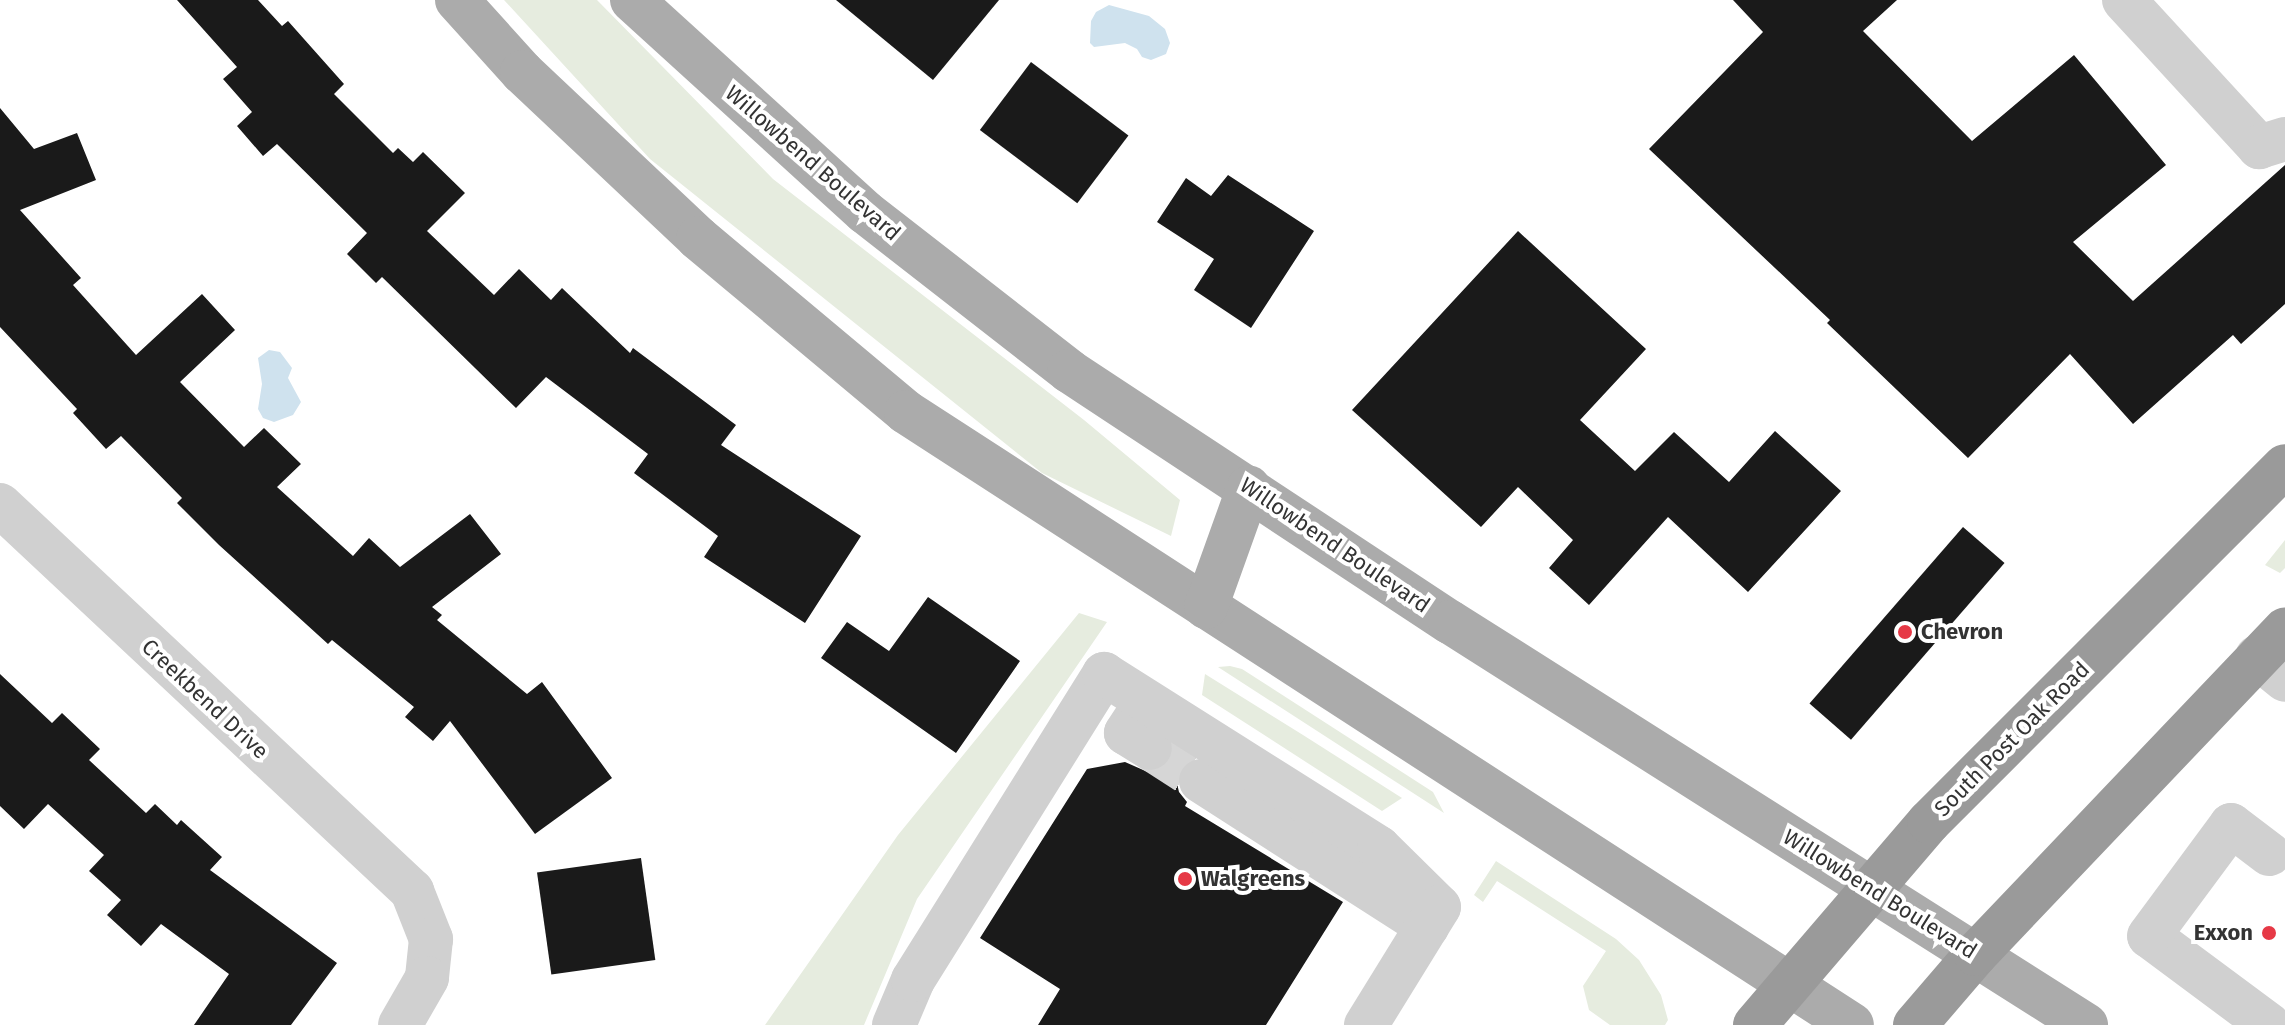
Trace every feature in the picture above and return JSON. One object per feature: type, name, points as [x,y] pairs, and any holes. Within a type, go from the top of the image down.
[{"type":"highway","name":"South Post Oak Road","points":[[1755,1025],[1929,822],[2285,466]]},
{"type":"highway","points":[[1915,1025],[1976,954],[2276,655]]},
{"type":"main road","points":[[457,0],[522,72],[698,238],[906,412],[1852,1025]]},
{"type":"main road","name":"Willowbend Boulevard","points":[[632,0],[865,212],[1069,371],[1450,622],[2086,1025]]},
{"type":"main road","points":[[1206,607],[1249,487]]},
{"type":"street","points":[[2124,0],[2259,147],[2285,139]]},
{"type":"street","name":"Creekbend Drive","points":[[0,505],[412,891],[431,939],[427,978],[400,1025]]},
{"type":"street","points":[[894,1025],[913,980],[1104,674],[1379,848],[1439,907],[1366,1025]]},
{"type":"street","points":[[1146,702],[1126,733],[1150,748]]},
{"type":"street","points":[[1201,781],[1427,926]]},
{"type":"street","points":[[2269,854],[2231,825],[2149,936],[2269,1025]]},
{"type":"shaded area","points":[[504,0],[597,0],[773,179],[1084,420],[1180,500],[1171,536],[1042,473],[650,159]]},
{"type":"shaded area","points":[[2285,540],[2285,568],[2280,573],[2265,565]]},
{"type":"shaded area","points":[[1079,613],[1107,622],[917,899],[864,1025],[765,1025],[898,835]]},
{"type":"shaded area","points":[[1218,667],[1242,669],[1433,792],[1444,813]]},
{"type":"shaded area","points":[[1205,674],[1402,798],[1382,811],[1202,695]]},
{"type":"shaded area","points":[[1496,861],[1616,939],[1639,960],[1661,995],[1668,1020],[1665,1025],[1610,1025],[1589,1010],[1583,986],[1606,951],[1497,881],[1483,902],[1474,895]]},
{"type":"water","points":[[1109,5],[1149,16],[1165,29],[1170,43],[1166,54],[1151,60],[1142,57],[1137,49],[1125,43],[1094,47],[1090,43],[1091,21],[1096,12]]},
{"type":"water","points":[[269,350],[280,352],[292,368],[288,378],[301,402],[293,415],[274,422],[263,418],[258,409],[262,384],[258,358]]},
{"type":"building","points":[[177,0],[258,0],[282,26],[288,21],[344,84],[334,94],[393,153],[398,148],[413,162],[423,152],[465,193],[427,231],[494,295],[519,269],[551,300],[562,288],[630,353],[633,348],[736,425],[721,445],[861,536],[805,623],[704,557],[718,536],[634,473],[648,454],[546,377],[516,408],[382,277],[376,283],[347,254],[367,233],[277,144],[263,156],[237,126],[252,112],[223,79],[237,67]]},
{"type":"building","points":[[836,0],[999,0],[933,80]]},
{"type":"building","points":[[1733,0],[1897,0],[1863,31],[1972,141],[2074,55],[2166,165],[2073,242],[2133,301],[2285,165],[2285,304],[2241,344],[2233,335],[2133,424],[2070,354],[1968,458],[1827,323],[1830,320],[1649,149],[1763,32]]},
{"type":"building","points":[[1031,62],[1128,135],[1077,203],[980,130]]},
{"type":"building","points":[[0,108],[34,149],[77,133],[96,180],[20,210],[81,278],[73,285],[136,355],[202,294],[235,330],[180,382],[244,447],[264,428],[301,464],[277,487],[353,556],[369,538],[400,567],[470,514],[501,554],[432,607],[442,615],[437,620],[527,694],[542,682],[612,778],[535,834],[450,721],[433,741],[405,717],[414,707],[332,640],[328,644],[219,545],[177,503],[182,498],[121,436],[106,449],[73,413],[77,409],[0,327]]},
{"type":"building","points":[[1228,175],[1314,231],[1251,328],[1194,290],[1214,259],[1157,222],[1186,178],[1211,196]]},
{"type":"building","points":[[1518,231],[1646,349],[1580,420],[1635,471],[1674,432],[1729,482],[1775,431],[1841,491],[1748,592],[1668,517],[1589,605],[1549,568],[1573,540],[1518,487],[1481,527],[1352,410]]},
{"type":"building","name":"Chevron","points":[[1963,527],[2005,563],[1851,740],[1809,704]]},
{"type":"building","points":[[928,597],[1020,661],[956,753],[821,658],[847,622],[889,651]]},
{"type":"building","points":[[0,674],[52,723],[62,713],[100,749],[89,760],[146,813],[155,804],[177,825],[181,820],[222,857],[210,870],[337,963],[291,1025],[194,1025],[229,974],[161,924],[141,946],[107,915],[121,900],[89,871],[104,855],[48,804],[24,829],[0,806]]},
{"type":"building","points":[[1174,751],[1188,760],[1180,768],[1176,779],[1179,792],[1187,802],[1185,806],[1343,902],[1266,1025],[1038,1025],[1060,989],[980,938],[1087,769],[1125,762],[1150,773],[1162,770]]},
{"type":"building","points":[[641,858],[655,960],[551,975],[537,873]]},
{"type":"tunnel","points":[[1150,748],[1201,781]]},
{"type":"place","name":"Chevron","points":[[1905,632]]},
{"type":"place","name":"Walgreens","points":[[1185,879]]},
{"type":"place","name":"Exxon","points":[[2269,933]]}]
